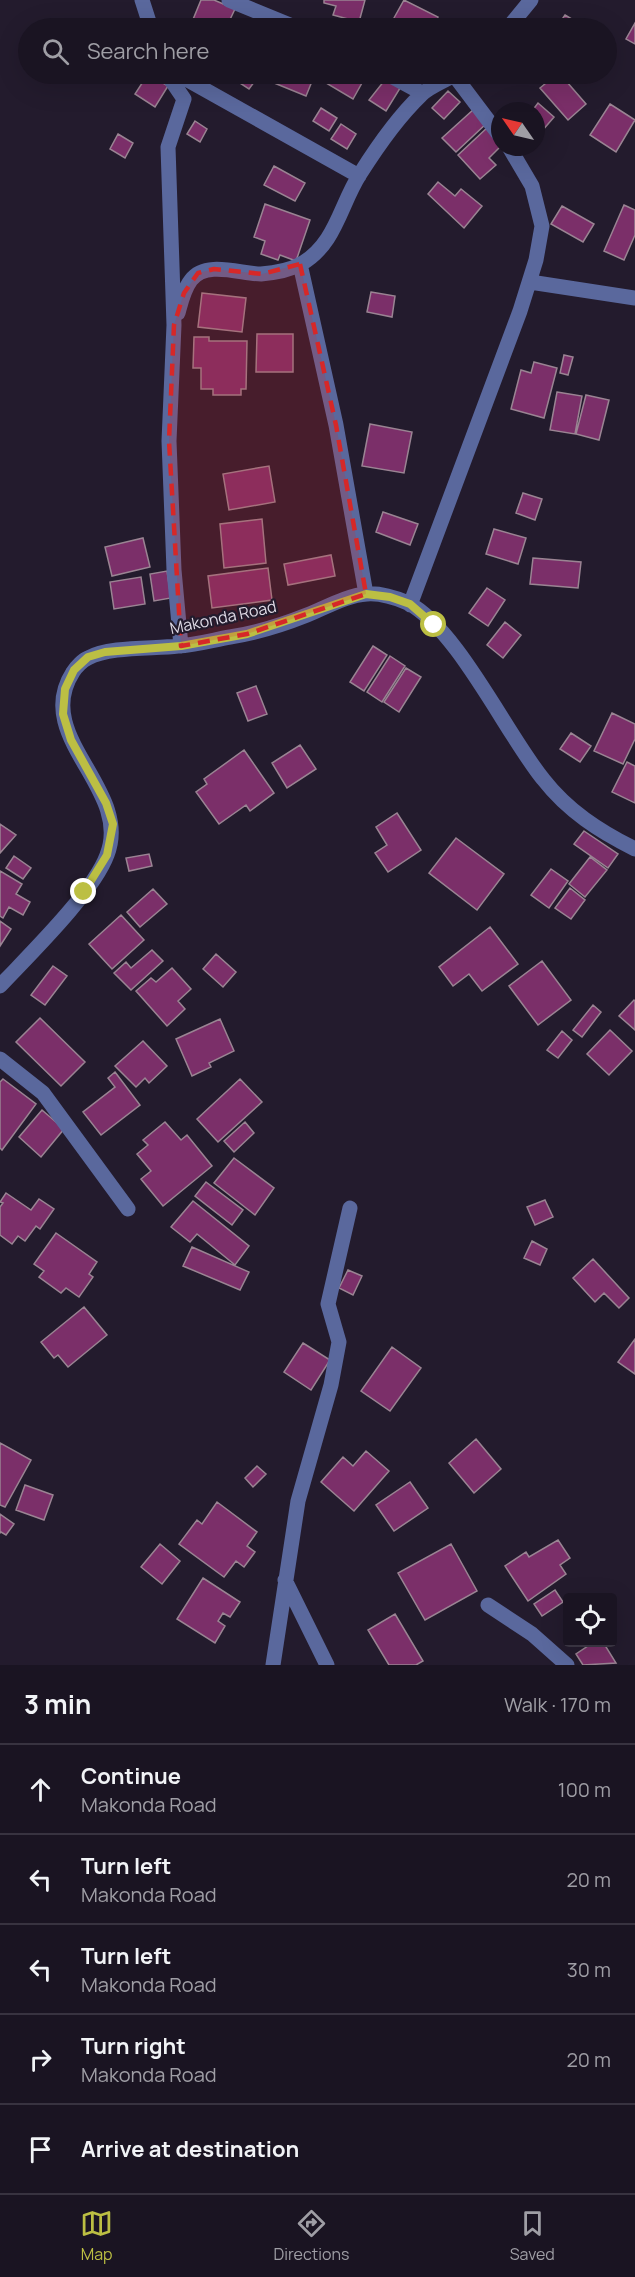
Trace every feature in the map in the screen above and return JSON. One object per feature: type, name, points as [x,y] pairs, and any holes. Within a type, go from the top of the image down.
[{"type":"street","points":[[142,0],[148,18]]},
{"type":"street","points":[[229,0],[273,18]]},
{"type":"street","points":[[516,18],[531,0]]},
{"type":"street","points":[[174,84],[184,99],[168,147],[174,324],[169,441],[174,570],[181,646]]},
{"type":"street","points":[[195,84],[359,176]]},
{"type":"street","points":[[405,84],[422,93]]},
{"type":"street","points":[[174,324],[184,293],[191,279],[198,273],[214,269],[262,274],[300,264],[320,249],[332,234],[359,176],[387,135],[422,93],[438,84]]},
{"type":"street","points":[[462,84],[491,124]]},
{"type":"street","points":[[410,604],[530,282],[542,226],[532,186],[514,156]]},
{"type":"street","points":[[300,264],[336,425],[366,594]]},
{"type":"street","points":[[530,282],[635,298]]},
{"type":"street","name":"Makonda Road","points":[[0,986],[84,892],[107,855],[113,824],[110,814],[71,740],[63,714],[65,689],[74,670],[88,657],[105,652],[181,646],[247,634],[366,594],[390,597],[410,604],[434,625],[491,699],[543,779],[565,804],[595,829],[635,849]]},
{"type":"street","points":[[0,1059],[43,1093],[128,1209]]},
{"type":"street","points":[[273,1665],[298,1501],[332,1385],[339,1342],[328,1304],[350,1208]]},
{"type":"street","points":[[285,1580],[327,1665]]},
{"type":"street","points":[[488,1605],[532,1634],[567,1665]]},
{"type":"highlighted area","points":[[300,264],[336,425],[366,594],[247,634],[181,646],[169,441],[174,325],[184,293],[198,273],[214,269],[262,274]]},
{"type":"building","points":[[201,0],[214,0],[235,9],[231,18],[194,18]]},
{"type":"building","points":[[324,0],[365,0],[360,18],[333,15],[336,6],[324,3]]},
{"type":"building","points":[[404,0],[438,17],[438,18],[394,18]]},
{"type":"building","points":[[635,23],[635,44],[626,39]]},
{"type":"building","points":[[142,84],[168,86],[155,107],[135,94]]},
{"type":"building","points":[[241,84],[253,84],[249,89]]},
{"type":"building","points":[[277,84],[311,84],[306,96]]},
{"type":"building","points":[[328,84],[361,84],[353,99]]},
{"type":"building","points":[[382,84],[402,85],[386,111],[369,100]]},
{"type":"building","points":[[545,84],[569,84],[586,104],[568,120],[540,88]]},
{"type":"building","points":[[448,91],[460,102],[444,119],[432,108]]},
{"type":"building","points":[[610,104],[635,120],[616,152],[590,135]]},
{"type":"building","points":[[321,108],[337,118],[329,131],[313,121]]},
{"type":"building","points":[[474,109],[487,123],[456,152],[442,138]]},
{"type":"building","points":[[545,109],[554,117],[545,128]]},
{"type":"building","points":[[195,121],[207,129],[200,142],[187,134]]},
{"type":"building","points":[[341,124],[356,134],[347,149],[331,139]]},
{"type":"building","points":[[489,126],[491,128],[491,156],[489,158],[496,165],[480,179],[458,155]]},
{"type":"building","points":[[118,134],[133,143],[125,158],[110,149]]},
{"type":"building","points":[[274,166],[305,183],[295,201],[264,185]]},
{"type":"building","points":[[438,182],[455,196],[461,189],[482,206],[464,228],[428,194]]},
{"type":"building","points":[[265,204],[310,220],[296,261],[280,255],[278,260],[261,254],[265,241],[254,237]]},
{"type":"building","points":[[624,205],[635,210],[635,235],[624,260],[604,251]]},
{"type":"building","points":[[562,206],[594,224],[583,242],[551,224]]},
{"type":"building","points":[[371,292],[395,296],[392,317],[367,312]]},
{"type":"building","points":[[202,293],[246,298],[242,332],[198,327]]},
{"type":"building","points":[[257,334],[293,334],[293,372],[256,372]]},
{"type":"building","points":[[194,337],[209,337],[209,341],[247,341],[246,389],[241,389],[241,395],[213,395],[213,389],[201,389],[201,368],[193,368]]},
{"type":"building","points":[[564,355],[573,357],[568,375],[560,373]]},
{"type":"building","points":[[534,362],[557,368],[544,418],[511,409],[521,370],[531,373]]},
{"type":"building","points":[[557,392],[582,396],[575,434],[550,430]]},
{"type":"building","points":[[586,395],[609,400],[599,440],[576,434]]},
{"type":"building","points":[[370,424],[412,432],[404,473],[362,466]]},
{"type":"building","points":[[269,466],[275,502],[229,510],[223,474]]},
{"type":"building","points":[[523,493],[542,499],[535,520],[516,513]]},
{"type":"building","points":[[383,512],[418,524],[410,545],[376,532]]},
{"type":"building","points":[[262,519],[266,563],[224,568],[220,524]]},
{"type":"building","points":[[494,529],[526,538],[518,564],[486,554]]},
{"type":"building","points":[[143,538],[150,567],[112,576],[105,547]]},
{"type":"building","points":[[331,555],[335,576],[288,585],[284,564]]},
{"type":"building","points":[[533,558],[581,562],[578,588],[530,584]]},
{"type":"building","points":[[268,568],[272,600],[212,608],[208,576]]},
{"type":"building","points":[[167,571],[171,598],[154,601],[150,574]]},
{"type":"building","points":[[141,577],[145,604],[114,609],[110,582]]},
{"type":"building","points":[[487,588],[505,600],[488,626],[469,613]]},
{"type":"building","points":[[505,622],[521,635],[503,658],[487,645]]},
{"type":"building","points":[[373,646],[387,655],[364,691],[350,682]]},
{"type":"building","points":[[390,656],[405,666],[382,702],[367,692]]},
{"type":"building","points":[[406,668],[421,677],[399,712],[384,702]]},
{"type":"building","points":[[256,686],[267,714],[248,721],[237,693]]},
{"type":"building","points":[[612,713],[635,724],[635,739],[623,764],[594,751]]},
{"type":"building","points":[[571,733],[591,746],[580,762],[560,749]]},
{"type":"building","points":[[300,745],[316,769],[287,788],[272,763]]},
{"type":"building","points":[[244,750],[274,793],[250,811],[246,805],[219,824],[196,792],[207,784],[204,779]]},
{"type":"building","points":[[627,762],[635,766],[635,803],[612,792]]},
{"type":"building","points":[[397,813],[421,850],[388,872],[375,853],[387,845],[376,827]]},
{"type":"building","points":[[0,824],[16,835],[0,853]]},
{"type":"building","points":[[584,831],[618,854],[608,868],[574,844]]},
{"type":"building","points":[[456,838],[504,874],[477,910],[429,873]]},
{"type":"building","points":[[149,854],[152,866],[129,871],[126,858]]},
{"type":"building","points":[[14,856],[31,868],[23,879],[6,868]]},
{"type":"building","points":[[590,857],[607,870],[585,897],[569,884]]},
{"type":"building","points":[[551,869],[568,881],[549,908],[531,895]]},
{"type":"building","points":[[0,871],[22,884],[16,894],[30,902],[23,915],[9,907],[3,918],[0,916]]},
{"type":"building","points":[[570,888],[585,900],[571,919],[555,908]]},
{"type":"building","points":[[153,889],[167,904],[140,927],[127,912]]},
{"type":"building","points":[[121,915],[144,940],[112,969],[89,944]]},
{"type":"building","points":[[0,921],[11,929],[0,946]]},
{"type":"building","points":[[490,927],[518,964],[482,991],[469,974],[453,986],[439,967]]},
{"type":"building","points":[[152,950],[163,961],[131,990],[114,973],[126,962],[131,968]]},
{"type":"building","points":[[216,954],[236,972],[223,987],[203,969]]},
{"type":"building","points":[[542,961],[571,1000],[538,1025],[509,986]]},
{"type":"building","points":[[53,966],[67,976],[45,1005],[31,995]]},
{"type":"building","points":[[172,968],[191,989],[178,1001],[185,1009],[167,1026],[136,991],[151,978],[156,982]]},
{"type":"building","points":[[635,1001],[635,1030],[619,1016]]},
{"type":"building","points":[[593,1005],[601,1012],[582,1037],[573,1030]]},
{"type":"building","points":[[40,1018],[85,1062],[61,1086],[16,1042]]},
{"type":"building","points":[[220,1019],[234,1051],[209,1063],[211,1067],[192,1076],[176,1039]]},
{"type":"building","points":[[610,1030],[632,1051],[609,1075],[587,1054]]},
{"type":"building","points":[[562,1031],[572,1040],[558,1058],[547,1050]]},
{"type":"building","points":[[143,1041],[167,1066],[149,1083],[145,1078],[136,1087],[115,1066]]},
{"type":"building","points":[[115,1072],[140,1105],[101,1135],[83,1112],[115,1087],[108,1078]]},
{"type":"building","points":[[3,1079],[36,1104],[2,1150],[0,1148],[0,1082]]},
{"type":"building","points":[[240,1079],[262,1102],[218,1142],[197,1119]]},
{"type":"building","points":[[42,1110],[64,1129],[41,1157],[19,1137]]},
{"type":"building","points":[[165,1122],[181,1140],[187,1135],[212,1166],[163,1206],[141,1179],[151,1171],[137,1154],[148,1145],[143,1140]]},
{"type":"building","points":[[245,1122],[254,1133],[234,1152],[224,1141]]},
{"type":"building","points":[[234,1158],[274,1188],[255,1215],[214,1183]]},
{"type":"building","points":[[206,1182],[243,1210],[232,1225],[195,1196]]},
{"type":"building","points":[[6,1193],[31,1210],[39,1199],[54,1209],[40,1229],[36,1226],[25,1241],[18,1236],[12,1244],[0,1235],[0,1207],[3,1203],[0,1202]]},
{"type":"building","points":[[545,1200],[553,1217],[535,1225],[527,1207]]},
{"type":"building","points":[[193,1201],[249,1246],[235,1265],[197,1234],[190,1242],[171,1227]]},
{"type":"building","points":[[56,1233],[97,1262],[89,1274],[93,1277],[79,1297],[66,1288],[61,1293],[39,1277],[44,1271],[34,1264]]},
{"type":"building","points":[[532,1241],[547,1249],[540,1265],[524,1258]]},
{"type":"building","points":[[192,1247],[249,1272],[240,1290],[183,1266]]},
{"type":"building","points":[[593,1259],[629,1298],[619,1308],[604,1293],[595,1302],[573,1278]]},
{"type":"building","points":[[348,1270],[362,1276],[353,1295],[339,1288]]},
{"type":"building","points":[[84,1307],[107,1335],[68,1367],[58,1355],[54,1358],[41,1342]]},
{"type":"building","points":[[635,1339],[635,1374],[618,1362]]},
{"type":"building","points":[[303,1343],[330,1360],[311,1390],[284,1372]]},
{"type":"building","points":[[392,1347],[421,1368],[390,1411],[361,1391]]},
{"type":"building","points":[[476,1439],[501,1469],[474,1493],[449,1463]]},
{"type":"building","points":[[0,1443],[31,1460],[5,1507],[0,1505]]},
{"type":"building","points":[[366,1451],[389,1471],[354,1511],[321,1482],[343,1457],[353,1466]]},
{"type":"building","points":[[257,1466],[266,1474],[253,1487],[245,1478]]},
{"type":"building","points":[[410,1482],[428,1508],[394,1531],[376,1505]]},
{"type":"building","points":[[25,1485],[53,1495],[44,1520],[16,1510]]},
{"type":"building","points":[[217,1502],[257,1532],[247,1546],[255,1552],[244,1567],[236,1561],[224,1577],[179,1544],[197,1520],[202,1524]]},
{"type":"building","points":[[0,1514],[14,1524],[6,1535],[0,1533]]},
{"type":"building","points":[[558,1540],[570,1558],[560,1565],[566,1574],[528,1601],[505,1566],[526,1552],[529,1557]]},
{"type":"building","points":[[160,1544],[180,1561],[162,1584],[141,1567]]},
{"type":"building","points":[[451,1544],[477,1591],[425,1620],[398,1573]]},
{"type":"building","points":[[203,1578],[240,1602],[230,1617],[223,1613],[218,1621],[225,1626],[215,1643],[177,1619]]},
{"type":"building","points":[[555,1590],[563,1602],[542,1616],[534,1604]]},
{"type":"building","points":[[395,1614],[423,1661],[416,1665],[389,1665],[368,1630]]},
{"type":"building","points":[[586,1647],[606,1647],[616,1663],[583,1665],[576,1654]]},
{"type":"route","points":[[84,892],[107,855],[113,824],[106,803],[71,740],[63,714],[65,689],[74,670],[88,657],[105,652],[181,646],[247,634],[366,594],[390,597],[410,604],[434,625]]}]
